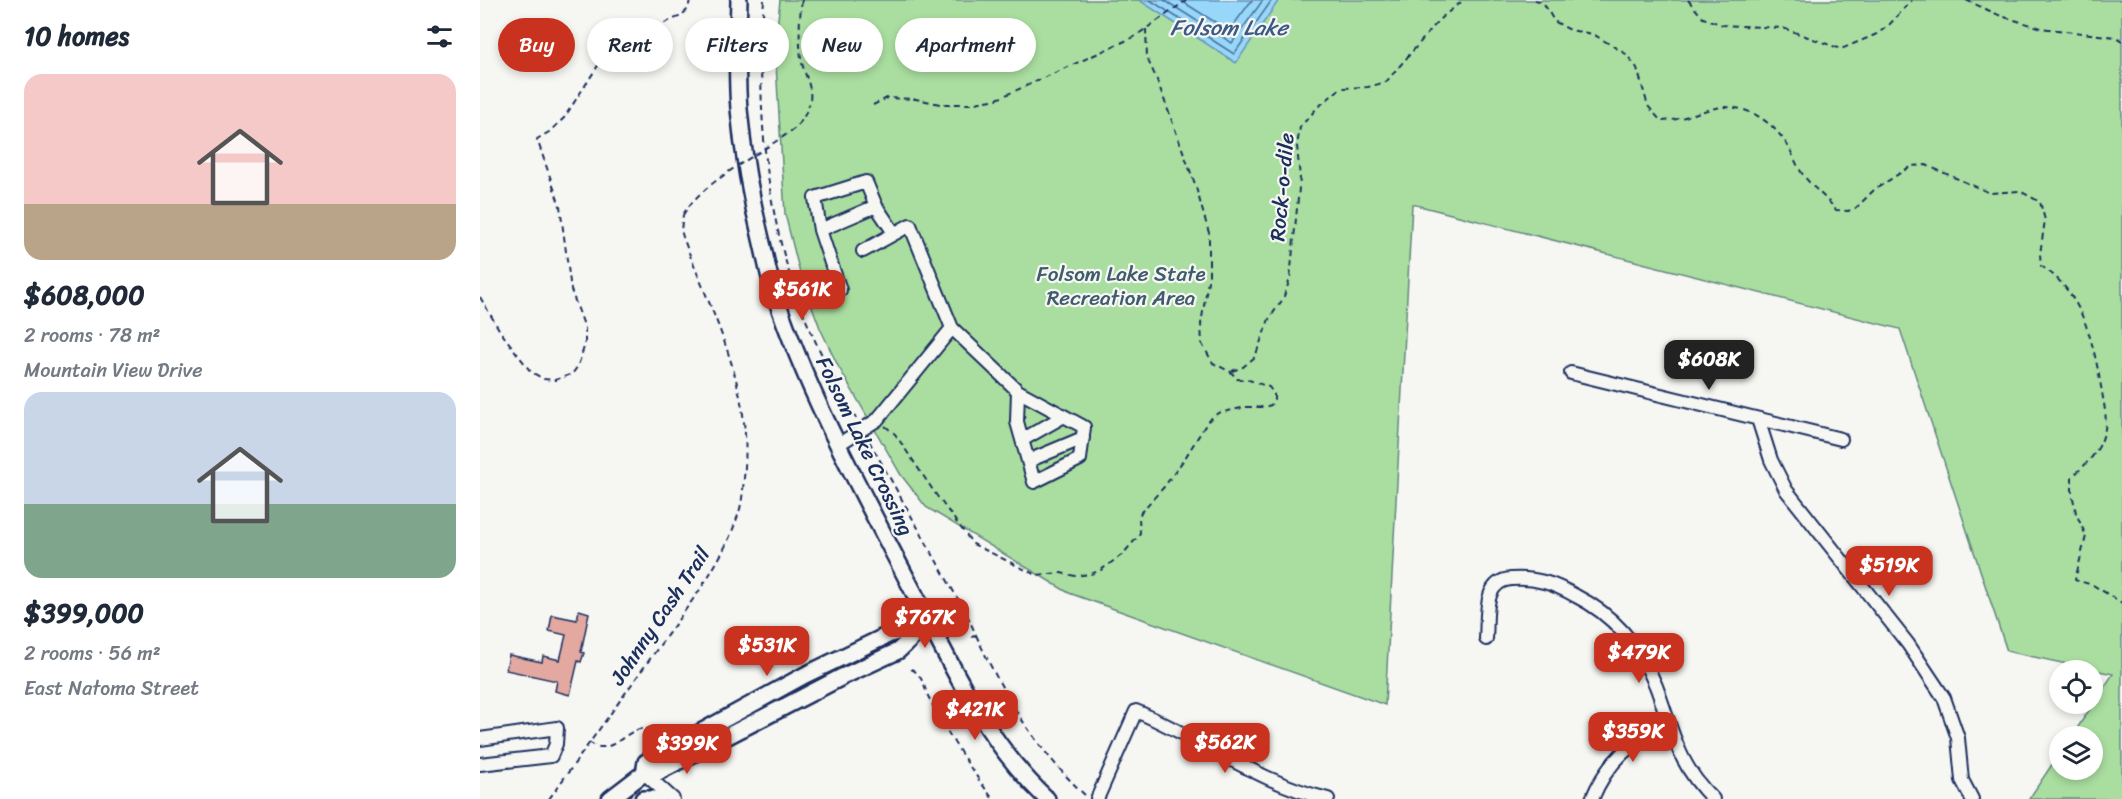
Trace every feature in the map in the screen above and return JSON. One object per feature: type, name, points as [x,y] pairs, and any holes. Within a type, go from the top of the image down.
[{"type":"main road","name":"Folsom Lake Crossing","points":[[739,0],[737,67],[739,110],[753,206],[774,293],[794,347],[839,444],[970,700],[994,740],[1047,799]]},
{"type":"main road","points":[[610,799],[644,773],[646,762],[669,748],[805,675],[890,634],[929,622]]},
{"type":"main road","points":[[644,773],[654,774],[842,677],[898,651],[929,622]]},
{"type":"main road","points":[[643,799],[658,799]]},
{"type":"street","points":[[840,290],[820,231],[815,198],[866,182],[876,206],[894,232]]},
{"type":"street","points":[[820,231],[876,206]]},
{"type":"street","points":[[863,251],[910,225],[952,328],[1018,391],[1084,427],[1080,459],[1034,482],[1017,422],[1018,391]]},
{"type":"street","points":[[839,444],[877,420],[952,328]]},
{"type":"street","points":[[1571,373],[1841,439]]},
{"type":"street","points":[[1022,440],[1064,416]]},
{"type":"street","points":[[1758,419],[1771,460],[1786,490],[1908,644],[1936,683],[1954,721],[1961,754],[1962,780],[1971,799]]},
{"type":"street","points":[[1028,461],[1083,438]]},
{"type":"street","points":[[1486,639],[1489,596],[1493,588],[1502,580],[1541,579],[1585,600],[1605,614],[1621,629],[1646,663],[1678,750],[1690,771],[1713,799]]},
{"type":"street","points":[[1093,799],[1136,711],[1163,722],[1255,772],[1287,786],[1328,799]]},
{"type":"street","points":[[1592,799],[1613,761],[1640,738],[1668,724]]},
{"type":"street","points":[[480,739],[557,728],[556,744],[552,756],[480,764]]},
{"type":"street","points":[[644,773],[673,799]]},
{"type":"path","points":[[480,297],[500,331],[531,372],[544,379],[555,380],[572,374],[578,366],[585,344],[585,328],[571,290],[560,206],[537,139],[549,132],[564,118],[599,64],[633,36],[681,16],[688,9],[690,0]]},
{"type":"path","points":[[764,0],[760,53],[761,109],[766,162],[776,215],[804,316],[827,366],[928,549],[949,582],[1000,685],[1023,724],[1051,760],[1093,799]]},
{"type":"path","name":"Johnny Cash Trail","points":[[549,799],[699,591],[718,561],[734,528],[740,507],[746,447],[742,400],[735,372],[683,237],[681,220],[689,204],[707,187],[795,128],[803,118],[809,105],[811,92],[802,62],[800,43],[802,0]]},
{"type":"path","points":[[1177,0],[1180,5]]},
{"type":"path","points":[[873,105],[887,98],[916,99],[940,104],[970,104],[997,99],[1134,38],[1187,0]]},
{"type":"path","name":"Rock-o-dile","points":[[1231,372],[1243,367],[1255,357],[1269,319],[1283,299],[1290,279],[1300,178],[1297,146],[1300,127],[1318,107],[1341,88],[1368,87],[1386,82],[1441,18],[1464,0]]},
{"type":"path","points":[[1535,0],[1543,2],[1554,21],[1570,30],[1593,34],[1626,54],[1637,68],[1648,106],[1661,121],[1672,121],[1692,113],[1723,107],[1745,109],[1766,120],[1787,143],[1793,160],[1804,177],[1826,197],[1836,210],[1848,211],[1856,208],[1874,190],[1911,166],[1926,165],[1990,194],[2020,191],[2040,202],[2045,219],[2040,254],[2041,266],[2051,272],[2068,290],[2082,314],[2093,349],[2105,412],[2105,431],[2097,452],[2072,477],[2076,513],[2086,536],[2075,580],[2093,585],[2122,603]]},
{"type":"path","points":[[1688,0],[1703,18],[1723,25],[1783,28],[1840,50],[1877,34],[1889,25],[1911,0]]},
{"type":"path","points":[[1966,0],[2001,16],[2041,28],[2116,38],[2122,41]]},
{"type":"path","points":[[877,420],[895,434],[974,544],[1036,575],[1061,573],[1075,576],[1101,570],[1129,548],[1140,533],[1141,512],[1164,487],[1214,415],[1246,407],[1271,405],[1274,394],[1269,387],[1249,380],[1237,379],[1231,372],[1213,363],[1202,344],[1201,324],[1209,275],[1209,233],[1195,184],[1147,58],[1146,29]]},
{"type":"path","points":[[970,638],[976,635]]},
{"type":"path","points":[[911,669],[920,674],[927,694],[946,730],[993,799]]},
{"type":"path","points":[[589,742],[600,748],[608,747],[634,730],[643,727],[660,736],[669,748]]},
{"type":"green space","name":"Folsom Lake State Recreation Area","points":[[780,0],[2122,0],[2122,799],[2029,799],[2049,769],[2049,780],[2103,780],[2103,726],[2079,726],[2087,714],[2103,714],[2103,689],[2113,674],[2103,672],[2103,660],[2049,660],[2007,651],[1900,329],[1412,204],[1385,705],[1069,593],[926,507],[901,475],[837,364],[820,328],[801,277],[785,214],[776,72],[789,72],[789,18],[778,18]]},
{"type":"water","name":"Folsom Lake","points":[[1139,0],[1279,0],[1236,63]]},
{"type":"building","points":[[579,610],[589,613],[581,652],[584,653],[581,662],[578,661],[570,695],[555,691],[557,681],[506,670],[509,655],[542,662],[543,656],[560,660],[566,635],[549,631],[552,615],[577,620]]}]
